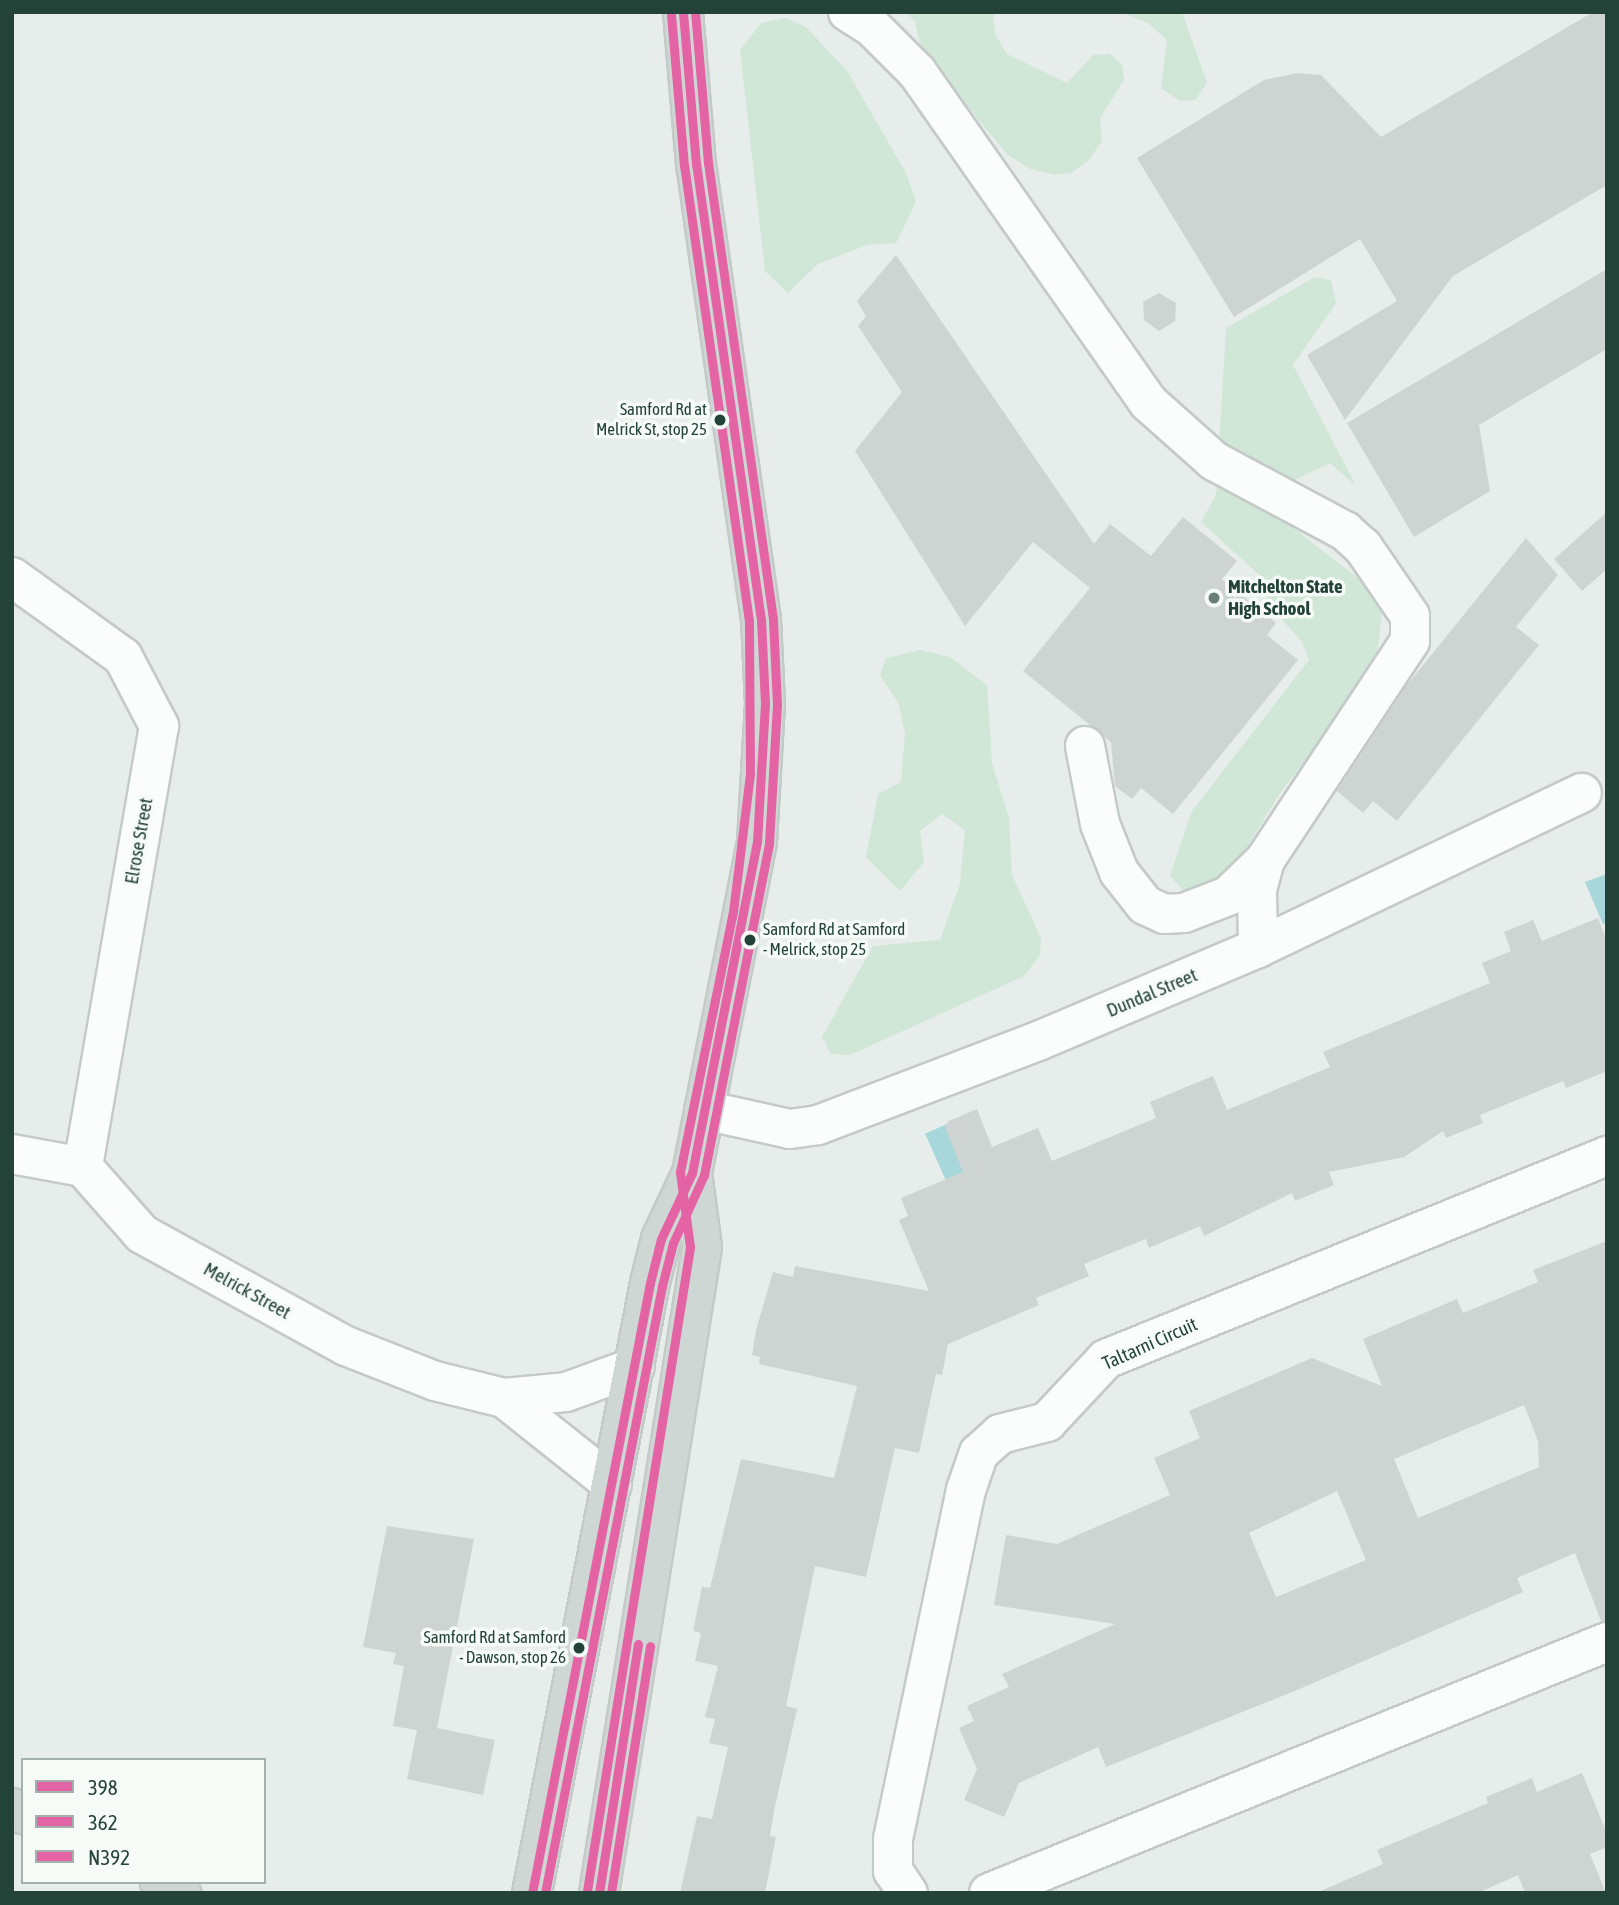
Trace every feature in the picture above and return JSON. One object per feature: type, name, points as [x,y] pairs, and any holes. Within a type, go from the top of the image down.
[{"type":"main road","points":[[532,1893],[661,1239],[692,1173],[757,842],[765,704],[761,620],[696,164],[682,12]]},
{"type":"main road","points":[[599,1893],[702,1247],[692,1173]]},
{"type":"main road","points":[[164,1884],[181,1893]]},
{"type":"street","points":[[848,12],[872,27],[917,72],[1149,403],[1214,461],[1345,531],[1363,547],[1409,616],[1410,641],[1265,860],[1228,896],[1184,913],[1164,914],[1145,905],[1119,872],[1100,824],[1085,746]]},
{"type":"street","name":"Elrose Street","points":[[12,577],[123,657],[159,726],[83,1167]]},
{"type":"street","name":"Dundal Street","points":[[704,1110],[790,1129],[818,1125],[1038,1041],[1258,948],[1583,793]]},
{"type":"street","points":[[1258,948],[1257,890],[1265,860]]},
{"type":"street","points":[[12,1154],[83,1167]]},
{"type":"street","name":"Taltarni Circuit","points":[[908,1893],[893,1871],[894,1839],[966,1490],[979,1453],[1000,1434],[1047,1422],[1106,1359],[1607,1156]]},
{"type":"street","name":"Melrick Street","points":[[83,1167],[142,1234],[356,1350],[435,1381],[504,1398],[566,1392],[635,1367]]},
{"type":"street","name":"Melrick Street","points":[[504,1398],[612,1483]]},
{"type":"street","points":[[989,1893],[1607,1642]]},
{"type":"green space","points":[[905,12],[993,12],[995,34],[1007,54],[1067,83],[1093,55],[1110,54],[1122,65],[1124,80],[1100,118],[1102,141],[1089,160],[1071,173],[1055,175],[1030,169],[1007,154],[921,50],[915,21]]},
{"type":"green space","points":[[1121,12],[1182,12],[1207,83],[1195,100],[1180,101],[1161,88],[1167,40],[1148,23]]},
{"type":"green space","points":[[786,18],[806,27],[847,71],[906,173],[916,202],[896,243],[867,245],[818,264],[788,293],[765,271],[740,50],[761,23]]},
{"type":"green space","points":[[1315,277],[1331,280],[1336,303],[1293,365],[1356,486],[1330,463],[1293,481],[1275,514],[1359,579],[1382,612],[1378,649],[1345,708],[1280,793],[1233,870],[1205,891],[1183,890],[1170,876],[1192,811],[1309,660],[1302,642],[1266,602],[1266,581],[1201,522],[1216,495],[1226,328]]},
{"type":"green space","points":[[920,650],[950,657],[987,685],[992,763],[1009,818],[1012,875],[1041,938],[1040,955],[1024,976],[850,1055],[831,1054],[822,1037],[873,946],[940,940],[960,884],[965,830],[942,814],[920,831],[924,862],[900,891],[866,857],[878,794],[901,782],[905,733],[898,702],[880,676],[886,658]]},
{"type":"water","points":[[1607,874],[1607,922],[1603,924],[1585,882]]},
{"type":"water","points":[[947,1124],[969,1173],[947,1183],[925,1134]]},
{"type":"building","points":[[1593,12],[1607,12],[1607,185],[1453,276],[1345,420],[1307,355],[1397,301],[1360,239],[1234,317],[1137,158],[1264,80],[1297,73],[1321,75],[1381,137]]},
{"type":"building","points":[[896,255],[1094,544],[1110,524],[1151,556],[1183,517],[1237,561],[1222,579],[1276,623],[1267,635],[1298,660],[1173,814],[1141,788],[1132,799],[1115,786],[1111,742],[1023,671],[1090,588],[1033,542],[965,626],[855,451],[902,392],[858,326],[866,316],[857,301]]},
{"type":"building","points":[[1607,269],[1607,349],[1479,425],[1490,491],[1414,537],[1347,423]]},
{"type":"building","points":[[1159,293],[1176,303],[1175,321],[1159,331],[1144,320],[1143,302]]},
{"type":"building","points":[[1607,512],[1607,569],[1582,591],[1554,559]]},
{"type":"building","points":[[1526,538],[1558,575],[1516,627],[1539,645],[1397,821],[1373,801],[1363,813],[1337,791],[1407,685]]},
{"type":"building","points":[[1598,918],[1607,941],[1607,1071],[1566,1088],[1563,1081],[1480,1115],[1483,1123],[1446,1138],[1443,1131],[1404,1157],[1329,1172],[1334,1185],[1295,1201],[1292,1193],[1204,1236],[1200,1226],[1149,1248],[1146,1239],[1084,1264],[1089,1276],[1036,1298],[1039,1305],[948,1344],[942,1375],[936,1374],[919,1453],[895,1448],[866,1577],[815,1566],[786,1706],[797,1709],[774,1811],[770,1836],[776,1837],[765,1893],[680,1893],[697,1816],[712,1819],[728,1747],[709,1743],[715,1719],[705,1717],[718,1666],[695,1661],[701,1633],[693,1631],[702,1587],[710,1588],[741,1459],[834,1478],[857,1386],[759,1364],[760,1357],[752,1355],[756,1330],[773,1272],[793,1277],[795,1266],[929,1291],[899,1220],[908,1216],[901,1198],[963,1172],[945,1127],[949,1121],[977,1109],[992,1147],[1038,1128],[1052,1161],[1156,1118],[1150,1102],[1213,1076],[1227,1110],[1330,1067],[1323,1052],[1490,983],[1482,963],[1511,951],[1504,932],[1533,920],[1542,941]]},
{"type":"building","points":[[1607,1241],[1607,1621],[1601,1621],[1575,1553],[1517,1578],[1523,1592],[1297,1690],[1106,1767],[1098,1747],[1019,1783],[1004,1817],[964,1800],[977,1769],[959,1728],[974,1721],[967,1706],[1009,1687],[1002,1674],[1115,1624],[994,1605],[1006,1535],[1057,1544],[1170,1495],[1154,1458],[1200,1438],[1189,1411],[1312,1358],[1382,1386],[1363,1339],[1457,1299],[1463,1313],[1538,1282],[1533,1270]],"holes":[[[1524,1405],[1538,1441],[1539,1467],[1418,1518],[1394,1459]],[[1337,1491],[1366,1560],[1276,1597],[1249,1533]]]},
{"type":"building","points":[[387,1526],[474,1539],[437,1728],[495,1740],[483,1795],[407,1779],[417,1730],[393,1726],[404,1666],[393,1664],[396,1653],[363,1647]]},
{"type":"building","points":[[1582,1773],[1607,1833],[1607,1847],[1590,1854],[1606,1893],[1525,1893],[1518,1875],[1478,1893],[1316,1893],[1383,1864],[1377,1850],[1488,1803],[1486,1797],[1532,1778],[1537,1792]]},
{"type":"transit line","name":"398","points":[[532,1893],[650,1283],[661,1239],[692,1173],[757,842],[765,704],[761,620],[696,164],[683,12]]},
{"type":"transit line","name":"362","points":[[545,1893],[662,1286],[673,1243],[704,1175],[769,843],[777,705],[773,619],[708,163],[695,12]]},
{"type":"transit line","name":"N392","points":[[587,1891],[690,1247],[680,1172],[733,912],[750,773],[749,621],[684,166],[671,13]]},
{"type":"transit line","name":"398","points":[[599,1893],[638,1644]]},
{"type":"transit line","name":"362","points":[[611,1893],[650,1646]]},
{"type":"place","name":"Samford Rd at Melrick St, stop 25","points":[[720,420]]},
{"type":"place","name":"Mitchelton State High School","points":[[1214,598]]},
{"type":"place","name":"Samford Rd at Samford - Melrick, stop 25","points":[[750,940]]},
{"type":"place","name":"Samford Rd at Samford - Dawson, stop 26","points":[[579,1648]]}]
